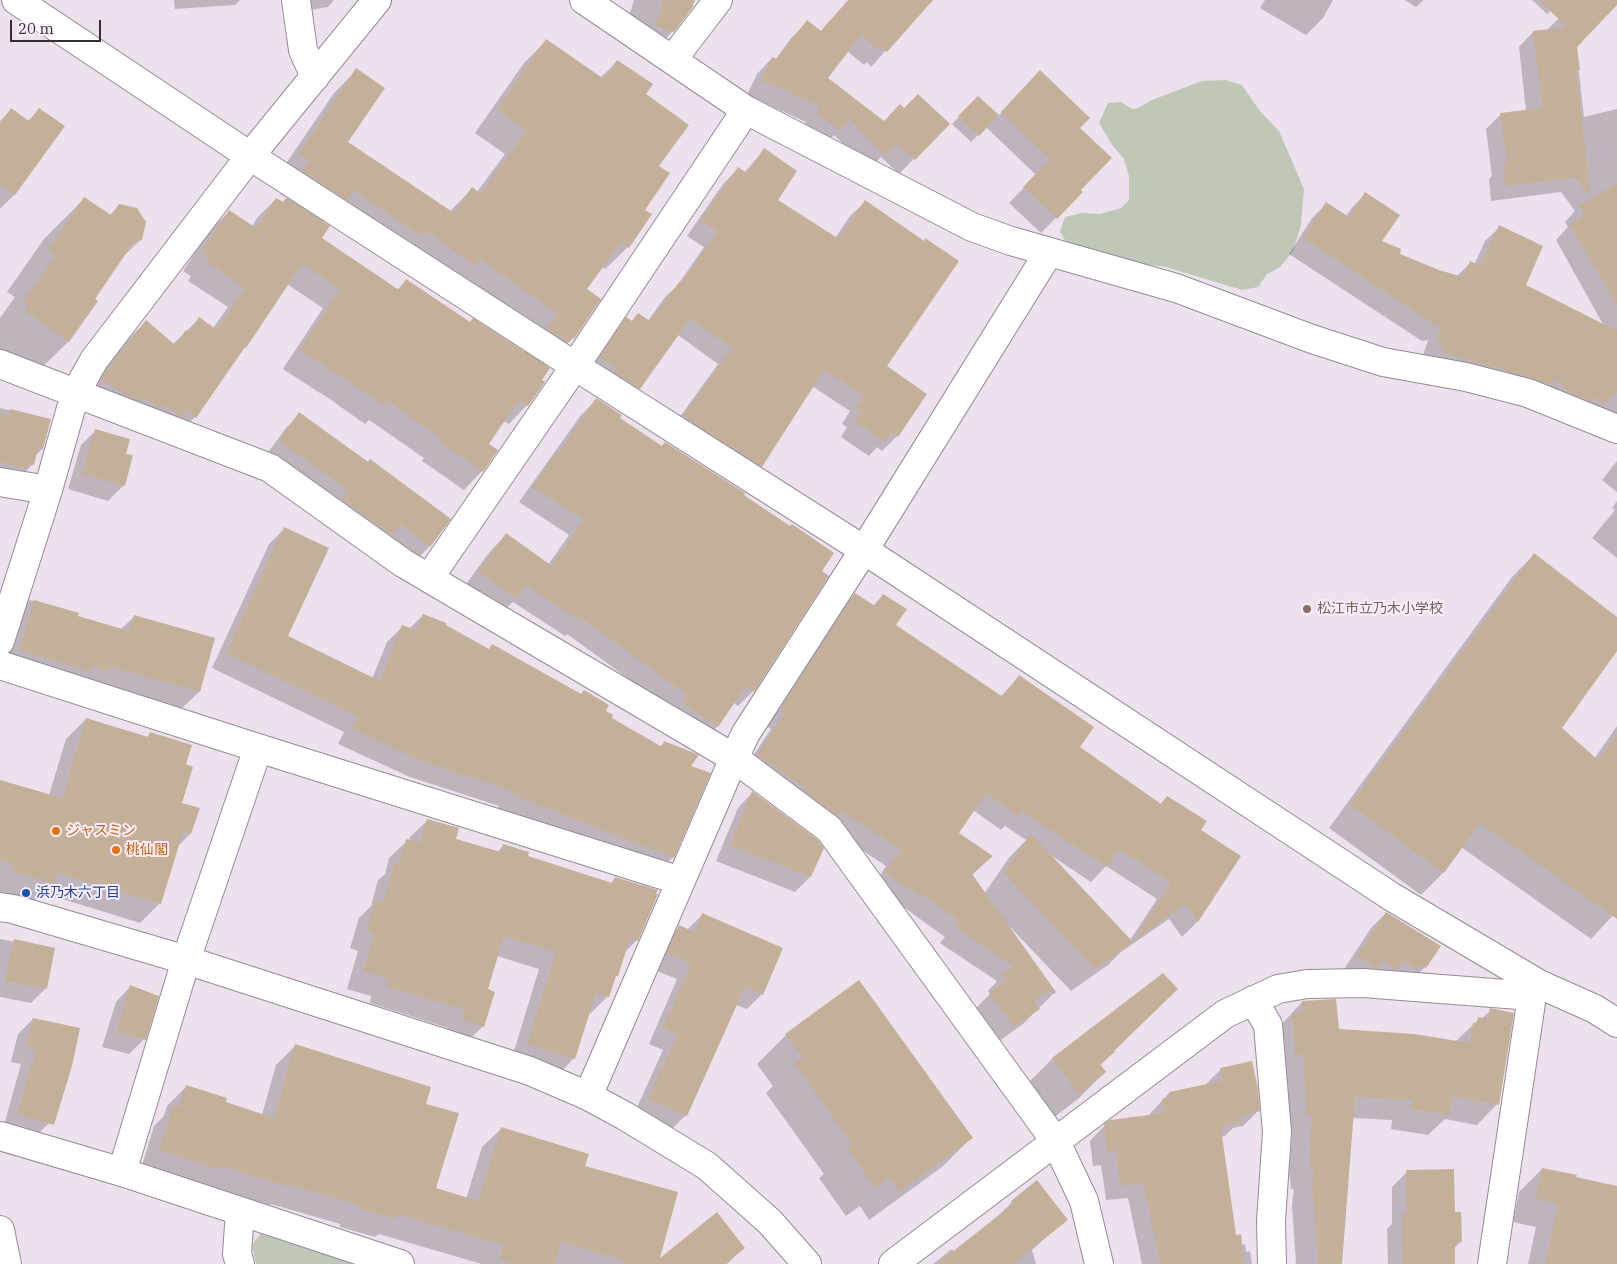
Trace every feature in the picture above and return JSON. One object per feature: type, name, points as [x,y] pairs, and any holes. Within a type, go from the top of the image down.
[{"type":"street","points":[[16,0],[250,156],[864,550],[1536,990],[1595,1009],[1617,1023]]},
{"type":"street","points":[[296,0],[303,50],[315,77]]},
{"type":"street","points":[[0,641],[48,490],[75,394],[94,360],[250,156],[377,0]]},
{"type":"street","points":[[584,0],[746,110],[972,227],[1011,241],[1176,288],[1312,339],[1383,362],[1466,377],[1528,394],[1617,429]]},
{"type":"street","points":[[673,59],[718,0]]},
{"type":"street","points":[[430,578],[575,366],[746,110]]},
{"type":"street","points":[[588,1096],[746,733],[864,550],[1049,252]]},
{"type":"street","points":[[0,364],[270,468],[403,562],[734,758],[829,829],[1056,1142],[1084,1201],[1099,1264]]},
{"type":"street","points":[[0,482],[48,490]]},
{"type":"street","points":[[0,665],[681,881]]},
{"type":"street","points":[[122,1172],[186,960],[258,748]]},
{"type":"street","points":[[0,907],[13,909],[186,960],[530,1072],[588,1096],[625,1116],[707,1166],[770,1222],[805,1263]]},
{"type":"street","points":[[893,1264],[1226,1014],[1278,989],[1307,984],[1353,983],[1536,990]]},
{"type":"street","points":[[1492,1264],[1536,990]]},
{"type":"street","points":[[1253,1000],[1268,1025],[1277,1132],[1271,1221],[1272,1264]]},
{"type":"street","points":[[0,1136],[122,1172],[400,1264]]},
{"type":"street","points":[[240,1211],[237,1254],[240,1264]]},
{"type":"street","points":[[0,1230],[7,1264]]},
{"type":"green space","points":[[1225,80],[1242,85],[1259,110],[1279,131],[1304,189],[1301,225],[1293,251],[1280,267],[1267,274],[1258,287],[1242,290],[1166,267],[1111,259],[1067,243],[1060,232],[1065,217],[1082,213],[1100,214],[1121,208],[1129,200],[1129,176],[1124,159],[1113,146],[1099,123],[1108,103],[1121,102],[1132,109],[1138,108],[1152,100],[1202,81]]},
{"type":"green space","points":[[261,1233],[359,1264],[256,1264],[252,1245]]},
{"type":"building","points":[[663,0],[695,0],[692,8],[674,32],[655,26]]},
{"type":"building","points":[[849,0],[933,0],[887,52],[883,48],[880,51],[861,35],[828,78],[884,121],[900,104],[904,108],[918,94],[950,124],[915,160],[897,143],[885,155],[849,119],[840,131],[816,112],[820,106],[761,80],[772,57],[777,59],[807,20],[821,31]]},
{"type":"building","points":[[1539,0],[1617,0],[1617,5],[1577,47],[1580,70],[1576,71],[1591,198],[1576,178],[1505,186],[1503,163],[1507,163],[1500,113],[1542,108],[1533,31],[1567,27]]},
{"type":"building","points":[[546,39],[604,79],[617,60],[653,84],[646,94],[689,125],[659,166],[670,173],[645,210],[652,214],[629,248],[621,242],[587,289],[601,299],[574,339],[572,337],[568,343],[546,329],[557,314],[480,259],[475,266],[426,231],[422,237],[353,190],[347,200],[302,171],[309,160],[299,154],[356,68],[385,88],[348,142],[454,213],[472,187],[481,194],[526,131],[497,110]]},
{"type":"building","points":[[1040,70],[1090,118],[1080,128],[1112,158],[1081,190],[1083,192],[1057,219],[1023,187],[1050,159],[1001,112]]},
{"type":"building","points":[[978,96],[999,115],[979,136],[958,116]]},
{"type":"building","points":[[11,108],[29,121],[39,108],[65,126],[15,195],[0,185],[0,124]]},
{"type":"building","points":[[764,148],[797,171],[778,200],[839,239],[865,200],[924,241],[925,238],[959,261],[887,366],[927,394],[898,437],[891,432],[885,442],[855,422],[861,412],[856,409],[864,396],[824,370],[762,467],[683,416],[732,348],[690,319],[640,389],[614,372],[616,369],[600,357],[626,317],[632,321],[638,313],[650,321],[680,281],[682,283],[717,232],[701,220],[738,167],[747,173]]},
{"type":"building","points":[[1617,183],[1617,305],[1569,224],[1584,215],[1579,206]]},
{"type":"building","points":[[1365,192],[1400,215],[1382,241],[1401,249],[1400,254],[1439,270],[1463,277],[1470,261],[1480,266],[1499,225],[1543,246],[1526,285],[1617,331],[1617,391],[1604,405],[1595,397],[1591,402],[1572,394],[1554,379],[1551,385],[1443,353],[1444,349],[1441,348],[1442,342],[1437,340],[1441,326],[1438,327],[1303,238],[1326,202],[1349,217]]},
{"type":"building","points":[[84,197],[111,215],[119,204],[137,208],[146,222],[142,240],[133,243],[95,299],[98,301],[69,342],[25,311],[28,306],[23,302],[55,256],[47,251]]},
{"type":"building","points":[[276,198],[283,202],[286,198],[330,226],[322,238],[399,290],[406,279],[470,322],[473,318],[550,368],[542,380],[545,382],[528,406],[518,401],[489,444],[498,450],[483,472],[440,442],[442,439],[388,401],[385,406],[300,350],[340,289],[302,264],[196,418],[186,411],[181,417],[164,405],[160,409],[143,397],[142,402],[127,396],[101,379],[146,320],[175,345],[186,330],[189,332],[199,317],[217,330],[245,288],[205,261],[209,257],[201,252],[229,210],[256,228]]},
{"type":"building","points":[[596,398],[622,415],[620,418],[662,446],[665,442],[745,493],[744,495],[790,526],[792,524],[834,553],[822,571],[829,576],[754,692],[746,686],[718,727],[682,703],[687,695],[583,619],[581,621],[526,586],[517,599],[478,572],[506,533],[552,566],[583,520],[533,487],[557,451],[559,453]]},
{"type":"building","points":[[10,409],[51,419],[43,449],[38,448],[34,465],[28,464],[27,469],[0,462],[0,414],[8,416]]},
{"type":"building","points":[[299,412],[368,462],[370,459],[451,519],[430,547],[400,524],[392,535],[341,499],[348,490],[279,441]]},
{"type":"building","points":[[95,429],[130,439],[126,454],[133,455],[125,486],[82,474]]},
{"type":"building","points":[[284,527],[329,548],[288,636],[380,681],[402,625],[416,630],[423,614],[446,623],[446,625],[489,649],[492,644],[581,694],[584,690],[609,705],[606,711],[613,715],[612,718],[662,747],[664,741],[699,755],[691,766],[711,773],[674,858],[511,794],[513,791],[425,763],[352,729],[358,717],[226,653]]},
{"type":"building","points":[[1534,553],[1617,617],[1617,651],[1562,728],[1598,760],[1617,733],[1617,919],[1480,823],[1444,873],[1350,805]]},
{"type":"building","points":[[855,593],[875,606],[883,594],[907,609],[896,625],[1003,697],[1019,675],[1094,727],[1080,747],[1161,804],[1167,796],[1207,821],[1201,830],[1241,856],[1198,922],[1185,904],[1138,938],[1136,937],[1171,883],[1119,849],[1107,867],[1021,811],[1018,816],[986,793],[959,833],[993,856],[972,874],[1056,992],[1054,994],[1049,990],[1034,1001],[1040,1009],[1014,1027],[989,993],[1007,980],[1002,974],[1013,966],[955,927],[959,921],[921,893],[919,896],[885,873],[901,850],[840,810],[838,816],[803,790],[805,788],[757,755],[785,713],[780,709]]},
{"type":"building","points":[[34,600],[79,613],[78,616],[129,631],[134,615],[215,638],[200,692],[110,667],[109,671],[93,666],[91,672],[19,650]]},
{"type":"building","points":[[86,718],[148,737],[150,732],[192,745],[186,764],[193,767],[182,803],[200,808],[191,834],[183,832],[161,904],[57,873],[54,884],[11,871],[13,864],[0,860],[0,780],[62,798]]},
{"type":"building","points":[[752,791],[818,840],[824,848],[811,877],[730,846]]},
{"type":"building","points":[[427,819],[459,828],[456,839],[501,852],[503,844],[529,852],[528,856],[612,883],[615,877],[658,890],[638,941],[630,938],[609,997],[596,993],[575,1059],[527,1044],[556,952],[504,936],[488,989],[495,992],[484,1027],[462,1020],[464,1010],[386,986],[388,979],[363,971],[374,933],[366,931],[376,899],[383,902],[395,862],[399,863],[406,839],[420,843]]},
{"type":"building","points":[[1031,834],[1133,942],[1095,969],[1004,873]]},
{"type":"building","points":[[1386,912],[1441,946],[1426,968],[1421,964],[1417,970],[1404,962],[1398,970],[1383,960],[1378,968],[1376,968],[1357,956]]},
{"type":"building","points":[[702,913],[783,948],[763,995],[745,987],[687,1116],[648,1099],[677,1035],[663,1028],[691,964],[667,953],[679,925],[695,932]]},
{"type":"building","points":[[14,939],[55,948],[47,989],[5,981]]},
{"type":"building","points":[[1163,973],[1178,989],[1115,1052],[1100,1064],[1106,1072],[1079,1094],[1052,1058]]},
{"type":"building","points":[[859,980],[973,1138],[899,1192],[890,1178],[875,1188],[847,1148],[852,1144],[794,1063],[803,1058],[785,1034]]},
{"type":"building","points":[[130,985],[159,996],[146,1040],[116,1032]]},
{"type":"building","points":[[1336,999],[1339,1029],[1415,1034],[1469,1043],[1473,1023],[1477,1024],[1478,1017],[1488,1019],[1490,1008],[1514,1013],[1499,1105],[1453,1096],[1450,1115],[1411,1109],[1412,1100],[1355,1097],[1342,1264],[1318,1264],[1312,1185],[1314,1169],[1311,1169],[1310,1149],[1312,1115],[1307,1115],[1303,1054],[1295,1055],[1292,1013],[1303,1012],[1302,1001]]},
{"type":"building","points":[[33,1018],[80,1028],[72,1066],[54,1125],[17,1114],[36,1050],[26,1047]]},
{"type":"building","points":[[295,1044],[431,1087],[426,1104],[459,1113],[436,1188],[478,1201],[501,1127],[589,1154],[585,1166],[678,1192],[660,1258],[717,1212],[745,1248],[725,1264],[622,1264],[623,1260],[561,1242],[555,1264],[515,1264],[499,1259],[503,1245],[397,1214],[396,1219],[358,1208],[359,1205],[220,1166],[219,1170],[159,1150],[173,1105],[179,1107],[186,1085],[227,1098],[226,1102],[274,1118]]},
{"type":"building","points":[[1252,1061],[1258,1089],[1260,1111],[1241,1116],[1242,1122],[1222,1126],[1221,1128],[1236,1235],[1241,1234],[1244,1264],[1160,1264],[1143,1183],[1120,1186],[1116,1151],[1107,1152],[1104,1124],[1110,1120],[1165,1113],[1162,1099],[1170,1098],[1169,1092],[1222,1081],[1220,1068]]},
{"type":"building","points":[[1542,1168],[1617,1186],[1617,1264],[1545,1264],[1558,1204],[1535,1199]]},
{"type":"building","points":[[1454,1169],[1455,1212],[1461,1212],[1462,1242],[1455,1242],[1455,1264],[1403,1264],[1402,1213],[1407,1213],[1406,1170]]},
{"type":"building","points":[[1037,1180],[1068,1220],[1013,1264],[937,1264],[1013,1204],[1011,1201]]},
{"type":"place","name":"松江市立乃木小学校","points":[[1307,609]]},
{"type":"place","name":"ジャスミン","points":[[56,831]]},
{"type":"place","name":"桃仙閣","points":[[116,850]]},
{"type":"place","name":"浜乃木六丁目","points":[[26,893]]}]
